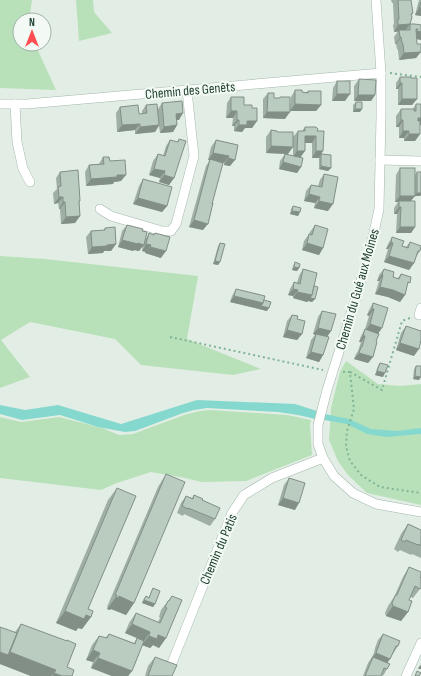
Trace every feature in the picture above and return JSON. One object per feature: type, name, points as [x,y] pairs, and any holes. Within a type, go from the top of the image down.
[{"type":"street","name":"Chemin du Gué aux Moines","points":[[376,0],[381,116],[379,209],[374,237],[332,372],[318,425],[318,444],[323,458],[334,476],[353,493],[376,504],[421,512]]},
{"type":"street","name":"Chemin des Genêts","points":[[0,104],[27,104],[380,74]]},
{"type":"street","points":[[100,209],[111,216],[162,231],[171,231],[174,228],[194,156],[187,91]]},
{"type":"street","points":[[16,104],[17,142],[22,169],[30,182]]},
{"type":"street","points":[[380,160],[421,160]]},
{"type":"street","name":"Chemin du Patis","points":[[172,663],[232,513],[244,495],[272,478],[323,458]]},
{"type":"street","points":[[406,676],[421,643]]},
{"type":"path","points":[[380,74],[389,73],[421,77]]},
{"type":"path","points":[[170,338],[332,372],[350,372],[382,390],[402,321],[420,311]]},
{"type":"path","points":[[350,372],[354,409],[347,431],[346,446],[350,461],[361,475],[380,487],[421,493]]},
{"type":"green space","points":[[0,0],[32,0],[30,12],[12,12],[12,52],[39,52],[56,90],[0,88]]},
{"type":"green space","points":[[76,0],[93,0],[94,12],[112,33],[79,41]]},
{"type":"green space","points":[[0,256],[45,259],[198,276],[187,339],[261,369],[233,375],[141,365],[115,339],[30,322],[1,340],[30,377],[0,388]]},
{"type":"green space","points":[[346,361],[378,384],[401,386],[421,384],[421,505],[367,493],[348,475],[338,461],[329,440],[331,408],[340,372]]},
{"type":"green space","points":[[210,410],[287,415],[311,420],[312,455],[246,481],[202,482],[151,472],[101,490],[0,478],[0,417],[21,422],[59,417],[102,428],[119,435],[133,434],[184,415]]},
{"type":"water","points":[[197,400],[295,404],[317,411],[315,419],[278,412],[207,408],[183,413],[135,431],[125,432],[98,427],[60,415],[22,420],[0,414],[0,405],[25,410],[58,405],[121,424]]},
{"type":"water","points":[[325,414],[349,419],[371,429],[397,431],[421,428],[421,434],[387,437],[367,434],[347,424],[324,420]]},
{"type":"building","points":[[398,0],[411,0],[413,13],[411,14],[412,17],[410,24],[398,25]]},
{"type":"building","points":[[410,24],[421,25],[421,32],[417,31],[418,29],[416,29],[417,44],[421,44],[421,52],[404,53],[399,30],[410,30]]},
{"type":"building","points":[[400,77],[417,78],[417,99],[402,99],[402,83],[400,83]]},
{"type":"building","points":[[359,79],[376,80],[375,95],[358,95]]},
{"type":"building","points":[[337,81],[350,81],[350,94],[337,94]]},
{"type":"building","points":[[295,90],[302,90],[302,92],[308,93],[308,91],[321,91],[321,105],[295,104]]},
{"type":"building","points":[[268,93],[274,93],[274,98],[290,97],[290,112],[267,112]]},
{"type":"building","points":[[231,97],[244,97],[244,105],[252,105],[252,108],[257,108],[257,121],[247,121],[247,125],[239,125],[239,120],[237,120],[237,111],[231,111]]},
{"type":"building","points":[[182,101],[183,113],[176,114],[177,125],[164,127],[162,103]]},
{"type":"building","points":[[356,102],[362,102],[362,109],[355,109]]},
{"type":"building","points":[[157,104],[159,125],[140,127],[140,124],[122,125],[120,107],[138,105],[139,114],[147,113],[146,105]]},
{"type":"building","points":[[416,104],[421,104],[421,118],[418,118],[418,121],[420,121],[420,134],[409,134],[409,131],[403,131],[401,109],[414,109],[414,111],[416,111]]},
{"type":"building","points":[[305,127],[316,127],[318,129],[317,131],[324,131],[323,151],[316,151],[316,136],[305,136],[305,151],[297,151],[298,131],[305,131]]},
{"type":"building","points":[[271,130],[277,132],[293,132],[293,147],[271,146]]},
{"type":"building","points":[[179,139],[186,141],[174,178],[164,175],[165,171],[154,169],[158,154],[165,156],[170,140],[178,142]]},
{"type":"building","points":[[216,140],[238,145],[235,160],[228,158],[229,156],[213,153]]},
{"type":"building","points":[[285,154],[303,158],[301,167],[283,162]]},
{"type":"building","points":[[321,154],[331,155],[331,168],[321,166]]},
{"type":"building","points":[[103,157],[109,157],[110,161],[125,160],[126,175],[91,179],[89,165],[104,164]]},
{"type":"building","points":[[210,159],[223,163],[208,224],[194,220]]},
{"type":"building","points":[[400,168],[415,168],[415,196],[400,196]]},
{"type":"building","points":[[78,170],[80,216],[66,217],[65,202],[63,202],[63,197],[59,197],[58,187],[61,186],[60,172]]},
{"type":"building","points":[[417,172],[421,172],[421,193],[417,193]]},
{"type":"building","points":[[324,174],[338,177],[333,204],[319,201],[320,197],[309,194],[311,185],[322,187]]},
{"type":"building","points":[[143,179],[172,187],[167,206],[138,198]]},
{"type":"building","points":[[399,201],[415,201],[415,227],[400,227],[401,207],[399,207]]},
{"type":"building","points":[[293,206],[301,208],[300,212],[292,211]]},
{"type":"building","points":[[127,225],[143,229],[142,231],[147,232],[144,245],[122,240]]},
{"type":"building","points":[[315,225],[328,229],[323,248],[307,243],[309,234],[312,235]]},
{"type":"building","points":[[115,227],[116,244],[92,247],[91,231],[105,230],[105,228]]},
{"type":"building","points":[[149,233],[170,237],[166,251],[150,247],[151,245],[146,244]]},
{"type":"building","points":[[392,237],[404,241],[402,246],[408,248],[410,242],[421,246],[414,263],[389,256],[393,243],[391,242]]},
{"type":"building","points":[[220,243],[225,244],[220,262],[215,261]]},
{"type":"building","points":[[295,262],[300,264],[299,268],[294,267]]},
{"type":"building","points":[[303,269],[317,273],[312,295],[297,292],[298,290],[293,289],[294,282],[300,284]]},
{"type":"building","points":[[384,269],[394,272],[393,277],[399,279],[401,274],[411,277],[410,283],[408,282],[405,295],[380,287]]},
{"type":"building","points":[[314,286],[318,287],[315,299],[310,298]]},
{"type":"building","points":[[236,289],[265,296],[263,303],[234,296]]},
{"type":"building","points":[[264,300],[271,302],[269,308],[261,306]]},
{"type":"building","points":[[373,303],[388,308],[382,328],[370,324],[374,309],[372,309]]},
{"type":"building","points":[[322,311],[336,314],[331,331],[318,328]]},
{"type":"building","points":[[292,315],[298,316],[297,319],[305,321],[302,334],[287,330]]},
{"type":"building","points":[[406,326],[421,331],[419,349],[400,343]]},
{"type":"building","points":[[365,329],[379,334],[373,357],[359,353],[365,336],[363,335]]},
{"type":"building","points":[[316,334],[329,337],[323,355],[311,352]]},
{"type":"building","points":[[380,363],[388,365],[385,373],[377,371]]},
{"type":"building","points":[[416,366],[421,366],[421,377],[415,376]]},
{"type":"building","points":[[166,474],[185,482],[134,603],[119,596],[119,598],[116,597],[117,595],[115,595]]},
{"type":"building","points":[[289,478],[305,483],[299,503],[283,498]]},
{"type":"building","points":[[117,488],[136,496],[88,609],[93,611],[91,617],[86,615],[84,619],[65,611]]},
{"type":"building","points":[[194,495],[220,508],[215,519],[182,506],[186,496],[193,499]]},
{"type":"building","points":[[408,524],[421,530],[421,546],[406,540],[405,542],[401,540]]},
{"type":"building","points":[[409,567],[421,572],[421,587],[420,589],[415,586],[409,600],[412,601],[408,612],[393,606],[392,603]]},
{"type":"building","points":[[153,588],[160,591],[155,604],[144,600],[146,596],[149,598]]},
{"type":"building","points":[[172,596],[182,600],[166,638],[158,635],[157,639],[149,636],[150,632],[132,624],[136,613],[160,623],[167,608],[165,607]]},
{"type":"building","points":[[21,624],[76,644],[67,667],[74,670],[72,676],[62,676],[54,673],[56,670],[10,652]]},
{"type":"building","points":[[0,627],[17,633],[8,655],[0,652]]},
{"type":"building","points":[[109,634],[135,644],[137,638],[144,641],[132,671],[98,658],[100,653],[93,650],[99,636],[107,638]]},
{"type":"building","points":[[383,634],[400,641],[390,659],[376,653]]},
{"type":"building","points":[[155,657],[177,665],[172,676],[148,676]]},
{"type":"building","points":[[373,657],[390,664],[387,669],[384,668],[381,676],[365,676]]},
{"type":"building","points":[[417,671],[421,673],[419,676],[415,676]]}]
